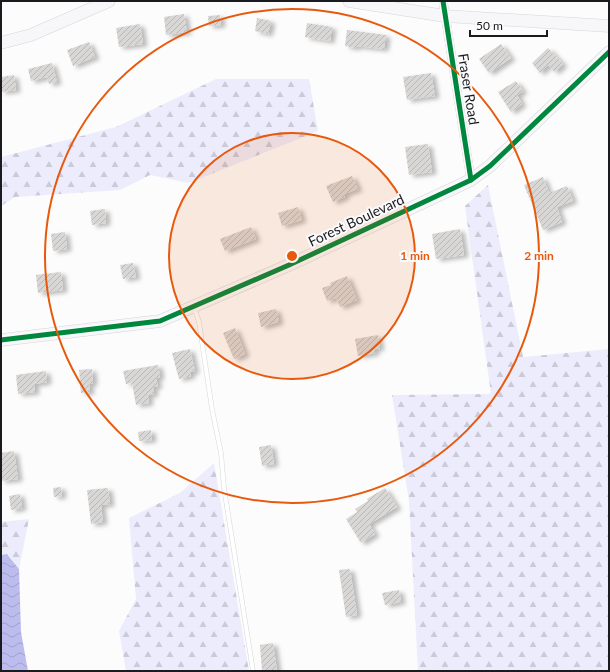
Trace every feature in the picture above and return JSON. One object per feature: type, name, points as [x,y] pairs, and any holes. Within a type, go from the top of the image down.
[{"type":"street","points":[[1,43],[31,34],[109,1]]},
{"type":"street","points":[[349,1],[446,16],[609,26]]},
{"type":"street","name":"Fraser Road","points":[[443,1],[471,180]]},
{"type":"street","name":"Forest Boulevard","points":[[1,340],[160,321],[296,261],[471,180],[490,166],[609,52]]},
{"type":"lane","points":[[194,306],[199,322],[212,409],[221,453],[224,488],[253,671]]},
{"type":"green space","points":[[216,79],[309,79],[318,131],[189,183],[150,175],[120,190],[15,197],[1,206],[1,157],[116,127]]},
{"type":"green space","points":[[488,185],[523,357],[609,349],[609,671],[418,671],[409,501],[392,395],[491,394],[465,206]]},
{"type":"green space","points":[[214,463],[249,671],[126,671],[119,631],[136,599],[129,518],[180,493]]},
{"type":"green space","points":[[29,519],[19,569],[8,554],[1,555],[1,522]]},
{"type":"water","points":[[7,554],[19,569],[21,632],[28,671],[1,671],[1,555]]},
{"type":"building","points":[[184,14],[187,32],[166,35],[164,17]]},
{"type":"building","points":[[220,15],[221,25],[209,26],[208,16]]},
{"type":"building","points":[[257,18],[271,21],[268,34],[255,31]]},
{"type":"building","points":[[307,23],[332,27],[330,41],[305,37]]},
{"type":"building","points":[[140,24],[143,44],[119,47],[116,28]]},
{"type":"building","points":[[347,30],[386,35],[384,49],[345,46]]},
{"type":"building","points":[[89,42],[95,57],[73,66],[67,50]]},
{"type":"building","points":[[501,44],[511,58],[489,73],[479,59]]},
{"type":"building","points":[[548,48],[563,64],[555,72],[548,65],[540,73],[532,63]]},
{"type":"building","points":[[52,63],[57,82],[49,84],[47,77],[31,81],[28,69]]},
{"type":"building","points":[[431,73],[435,96],[407,100],[403,77]]},
{"type":"building","points":[[14,75],[16,90],[1,92],[1,77]]},
{"type":"building","points":[[516,81],[523,91],[517,95],[522,104],[511,112],[498,92]]},
{"type":"building","points":[[428,144],[432,172],[409,175],[405,147]]},
{"type":"building","points":[[352,176],[358,189],[344,194],[345,197],[333,202],[326,186]]},
{"type":"building","points":[[543,177],[549,193],[567,186],[573,201],[557,207],[562,222],[543,230],[524,185]]},
{"type":"building","points":[[298,207],[302,220],[282,226],[278,213]]},
{"type":"building","points":[[105,209],[106,223],[92,225],[90,211]]},
{"type":"building","points":[[251,227],[256,239],[225,251],[220,239]]},
{"type":"building","points":[[460,229],[464,255],[436,259],[432,234]]},
{"type":"building","points":[[65,232],[67,249],[53,251],[51,234]]},
{"type":"building","points":[[133,263],[136,277],[123,279],[120,265]]},
{"type":"building","points":[[61,272],[63,290],[38,293],[36,275]]},
{"type":"building","points":[[347,276],[357,300],[340,307],[336,298],[327,301],[322,288]]},
{"type":"building","points":[[276,309],[279,322],[261,327],[258,313]]},
{"type":"building","points":[[235,328],[245,354],[234,359],[223,333]]},
{"type":"building","points":[[378,335],[380,348],[374,349],[375,353],[358,356],[355,339]]},
{"type":"building","points":[[190,349],[195,371],[190,372],[191,376],[179,379],[172,353]]},
{"type":"building","points":[[158,365],[160,377],[156,378],[158,386],[153,387],[154,394],[148,395],[149,403],[136,405],[132,383],[126,384],[123,371]]},
{"type":"building","points":[[92,369],[93,383],[89,384],[90,392],[81,393],[79,370]]},
{"type":"building","points":[[46,371],[47,382],[34,384],[35,392],[18,394],[16,375]]},
{"type":"building","points":[[151,430],[152,440],[139,441],[138,432]]},
{"type":"building","points":[[271,445],[274,464],[262,466],[259,447]]},
{"type":"building","points":[[14,451],[18,479],[1,481],[1,453]]},
{"type":"building","points":[[61,487],[62,496],[54,497],[53,488]]},
{"type":"building","points":[[108,488],[110,504],[101,505],[103,522],[91,524],[87,490]]},
{"type":"building","points":[[385,488],[397,507],[369,524],[375,534],[361,543],[346,519],[357,512],[355,509],[368,501],[367,499]]},
{"type":"building","points":[[20,494],[22,508],[11,510],[9,496]]},
{"type":"building","points":[[350,569],[357,615],[346,617],[339,570]]},
{"type":"building","points":[[399,590],[401,602],[385,605],[382,593]]},
{"type":"building","points":[[273,643],[277,671],[262,671],[260,645]]},
{"type":"cycle path","points":[[443,1],[471,180]]},
{"type":"cycle path","points":[[1,340],[160,321],[289,265],[471,180],[490,166],[609,52]]}]
